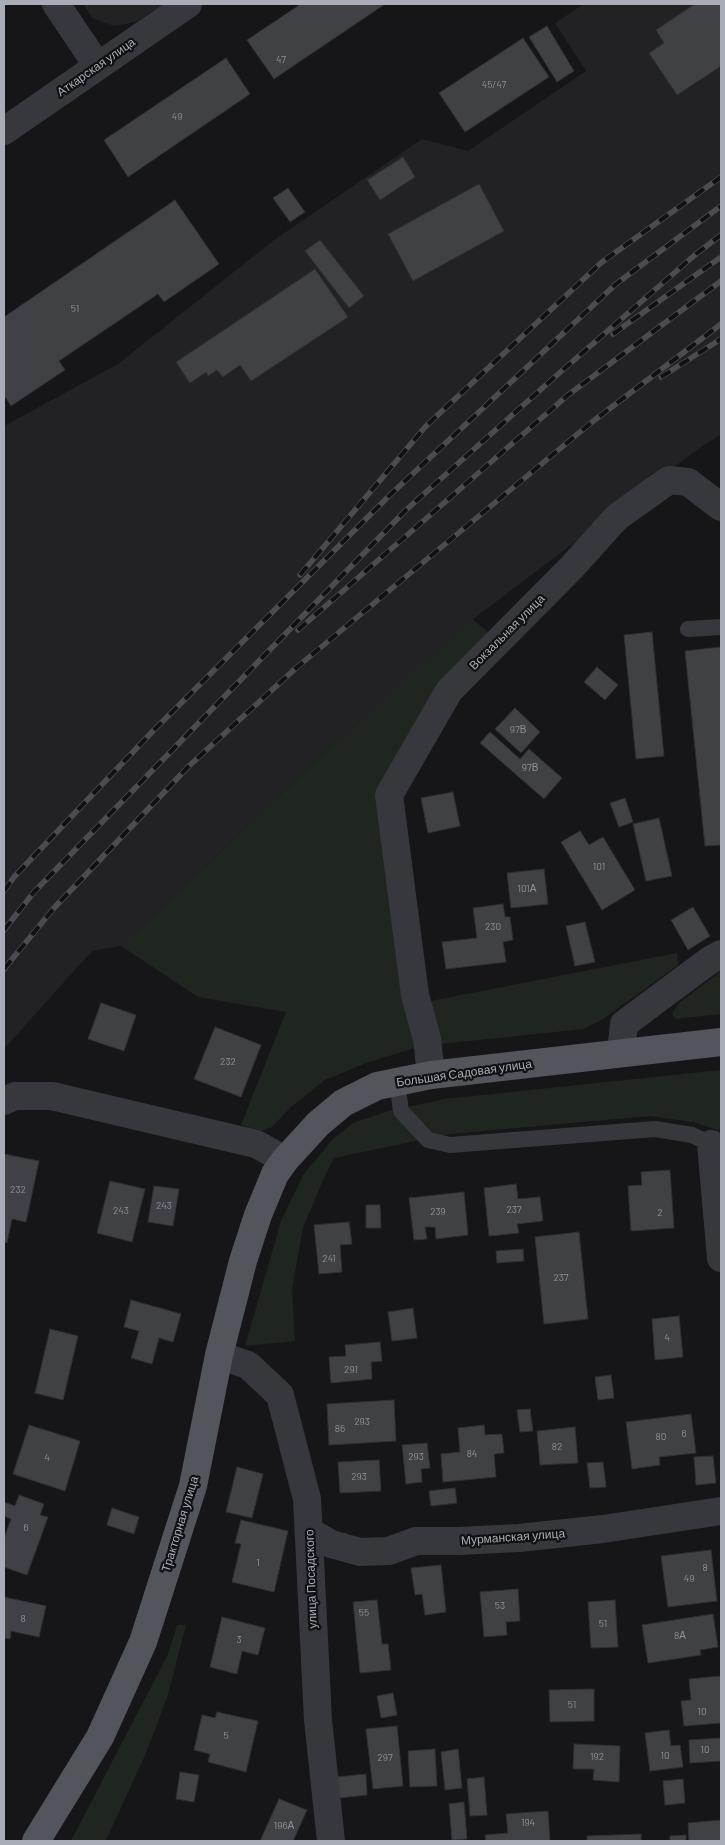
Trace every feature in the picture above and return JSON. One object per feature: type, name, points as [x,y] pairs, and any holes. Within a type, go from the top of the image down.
[{"type":"main road","name":"Большая Садовая улица","points":[[285,1160],[318,1124],[343,1103],[377,1086],[431,1075],[721,1042]]},
{"type":"main road","name":"Тракторная улица","points":[[36,1841],[100,1737],[143,1642],[193,1486],[218,1355],[243,1260],[258,1215],[275,1174],[285,1160]]},
{"type":"street","points":[[56,4],[97,65]]},
{"type":"street","name":"Аткарская улица","points":[[4,131],[188,4]]},
{"type":"street","name":"Вокзальная улица","points":[[431,1075],[427,1038],[413,986],[389,795],[448,691],[572,567],[617,517],[669,480],[688,482],[721,507]]},
{"type":"street","points":[[621,1053],[624,1024],[710,960],[721,954]]},
{"type":"street","points":[[4,1101],[15,1096],[52,1096],[256,1144],[285,1160]]},
{"type":"street","points":[[716,1143],[721,1258]]},
{"type":"street","name":"улица Посадского","points":[[218,1355],[248,1365],[280,1395],[307,1499],[318,1720],[331,1841]]},
{"type":"street","name":"Мурманская улица","points":[[309,1532],[331,1544],[360,1552],[388,1551],[416,1541],[519,1538],[603,1529],[721,1511]]},
{"type":"lane","points":[[688,630],[721,627]]},
{"type":"lane","points":[[397,1081],[401,1111],[428,1140],[435,1142],[450,1144],[655,1129],[692,1135],[716,1143]]},
{"type":"shaded area","points":[[83,4],[163,4],[136,22],[114,26],[92,18]]},
{"type":"shaded area","points":[[584,4],[721,4],[721,434],[694,452],[472,620],[332,746],[121,946],[92,951],[4,1049],[4,426],[118,364],[274,240],[422,139],[468,151],[586,71],[555,23]]},
{"type":"shaded area","points":[[472,619],[493,636],[378,788],[415,1004],[677,953],[678,965],[603,1019],[584,1029],[422,1046],[366,1063],[325,1080],[291,1107],[272,1127],[262,1131],[241,1125],[286,1012],[198,997],[121,946],[332,746]]},
{"type":"shaded area","points":[[721,971],[721,1014],[676,1019],[672,1014],[679,1003]]},
{"type":"shaded area","points":[[721,1070],[721,1129],[717,1130],[693,1122],[650,1116],[449,1134],[334,1158],[303,1228],[292,1289],[295,1341],[245,1346],[281,1221],[303,1175],[332,1140],[353,1123],[388,1111],[444,1099]]},
{"type":"shaded area","points":[[177,1625],[186,1625],[167,1698],[145,1755],[109,1834],[105,1841],[71,1841],[168,1654]]},
{"type":"building","points":[[301,4],[385,4],[274,79],[247,40]]},
{"type":"building","points":[[695,4],[721,4],[721,66],[677,95],[649,53],[664,43],[656,30]]},
{"type":"building","points":[[547,26],[574,71],[557,82],[529,37]]},
{"type":"building","points":[[523,38],[549,77],[465,132],[439,93]]},
{"type":"building","points":[[226,58],[250,94],[128,177],[104,140]]},
{"type":"building","points":[[403,157],[415,177],[380,200],[367,180]]},
{"type":"building","points":[[479,184],[504,231],[413,281],[388,234]]},
{"type":"building","points":[[288,188],[305,212],[290,222],[273,198]]},
{"type":"building","points":[[175,200],[219,264],[164,302],[158,294],[59,361],[65,370],[11,406],[4,395],[4,317]]},
{"type":"building","points":[[320,240],[364,296],[349,308],[305,251]]},
{"type":"building","points":[[315,269],[348,317],[251,381],[240,365],[223,377],[217,370],[208,376],[206,372],[190,383],[176,362]]},
{"type":"building","points":[[652,632],[664,756],[636,759],[624,635]]},
{"type":"building","points":[[721,647],[721,845],[705,846],[685,651]]},
{"type":"building","points":[[597,667],[618,685],[605,700],[584,682]]},
{"type":"building","points":[[515,708],[540,732],[521,753],[495,729]]},
{"type":"building","points":[[490,732],[520,759],[529,749],[562,778],[544,799],[480,743]]},
{"type":"building","points":[[453,792],[460,826],[428,833],[421,798]]},
{"type":"building","points":[[625,798],[633,822],[619,827],[610,803]]},
{"type":"building","points":[[659,818],[672,876],[646,881],[633,824]]},
{"type":"building","points":[[580,831],[589,845],[603,837],[635,890],[602,910],[561,842]]},
{"type":"building","points":[[544,869],[548,904],[511,908],[507,873]]},
{"type":"building","points":[[503,904],[505,917],[510,917],[513,940],[503,942],[506,962],[446,969],[442,942],[477,938],[473,908]]},
{"type":"building","points":[[693,907],[710,936],[688,950],[671,920]]},
{"type":"building","points":[[585,922],[595,962],[575,966],[566,926]]},
{"type":"building","points":[[101,1003],[136,1015],[124,1051],[88,1039]]},
{"type":"building","points":[[215,1027],[261,1045],[241,1097],[194,1079]]},
{"type":"building","points":[[4,1154],[39,1161],[26,1222],[12,1219],[7,1243],[4,1242]]},
{"type":"building","points":[[670,1170],[674,1228],[631,1231],[628,1186],[642,1185],[641,1172]]},
{"type":"building","points":[[110,1181],[145,1189],[132,1242],[97,1233]]},
{"type":"building","points":[[516,1184],[518,1199],[540,1197],[543,1221],[517,1224],[519,1233],[489,1236],[484,1188]]},
{"type":"building","points":[[154,1186],[179,1189],[173,1226],[148,1222]]},
{"type":"building","points":[[464,1192],[468,1235],[436,1239],[435,1227],[425,1227],[427,1239],[414,1240],[409,1198]]},
{"type":"building","points":[[366,1205],[380,1205],[381,1228],[366,1228]]},
{"type":"building","points":[[349,1222],[352,1244],[340,1245],[342,1272],[319,1274],[314,1225]]},
{"type":"building","points":[[579,1232],[588,1319],[544,1324],[535,1237]]},
{"type":"building","points":[[523,1249],[524,1261],[497,1263],[496,1251]]},
{"type":"building","points":[[131,1300],[181,1314],[173,1342],[159,1338],[152,1364],[131,1358],[139,1331],[124,1327]]},
{"type":"building","points":[[413,1308],[417,1338],[392,1341],[388,1312]]},
{"type":"building","points":[[679,1316],[683,1357],[655,1360],[652,1319]]},
{"type":"building","points":[[50,1329],[78,1336],[63,1400],[35,1393]]},
{"type":"building","points":[[380,1342],[382,1361],[371,1362],[372,1379],[331,1383],[329,1357],[346,1356],[345,1345]]},
{"type":"building","points":[[611,1375],[614,1398],[598,1400],[595,1377]]},
{"type":"building","points":[[394,1400],[396,1441],[329,1445],[327,1404]]},
{"type":"building","points":[[530,1409],[533,1431],[520,1432],[517,1410]]},
{"type":"building","points":[[691,1414],[696,1453],[659,1457],[660,1465],[632,1469],[626,1422]]},
{"type":"building","points":[[29,1425],[80,1441],[65,1491],[13,1474]]},
{"type":"building","points":[[484,1425],[485,1435],[502,1434],[504,1453],[494,1454],[496,1477],[443,1482],[441,1454],[460,1452],[458,1428]]},
{"type":"building","points":[[575,1427],[578,1463],[540,1465],[537,1431]]},
{"type":"building","points":[[427,1443],[430,1468],[421,1469],[422,1482],[406,1484],[402,1445]]},
{"type":"building","points":[[713,1456],[716,1483],[696,1485],[694,1457]]},
{"type":"building","points":[[379,1460],[381,1491],[340,1493],[338,1462]]},
{"type":"building","points":[[603,1462],[606,1487],[590,1488],[587,1463]]},
{"type":"building","points":[[237,1467],[263,1474],[252,1518],[226,1512]]},
{"type":"building","points":[[455,1488],[457,1503],[431,1506],[429,1491]]},
{"type":"building","points":[[19,1495],[44,1504],[40,1515],[48,1517],[27,1575],[4,1567],[4,1538],[11,1519],[4,1516],[4,1502],[15,1506]]},
{"type":"building","points":[[112,1508],[139,1517],[134,1534],[107,1525]]},
{"type":"building","points":[[241,1520],[288,1531],[274,1592],[232,1582],[241,1544],[235,1543]]},
{"type":"building","points":[[711,1550],[717,1601],[668,1607],[661,1556]]},
{"type":"building","points":[[441,1565],[446,1612],[425,1615],[422,1594],[415,1595],[411,1568]]},
{"type":"building","points":[[518,1589],[520,1621],[506,1622],[507,1635],[484,1637],[480,1592]]},
{"type":"building","points":[[4,1597],[46,1606],[39,1637],[11,1631],[10,1639],[4,1638]]},
{"type":"building","points":[[377,1600],[382,1644],[388,1644],[391,1670],[360,1673],[353,1602]]},
{"type":"building","points":[[615,1600],[618,1647],[591,1648],[588,1602]]},
{"type":"building","points":[[713,1614],[718,1647],[700,1650],[701,1655],[648,1663],[642,1625]]},
{"type":"building","points":[[222,1617],[265,1628],[258,1655],[242,1651],[237,1674],[210,1667]]},
{"type":"building","points":[[721,1676],[721,1723],[684,1726],[681,1701],[691,1700],[689,1679]]},
{"type":"building","points":[[594,1689],[594,1721],[550,1722],[549,1690]]},
{"type":"building","points":[[393,1693],[397,1715],[381,1718],[377,1696]]},
{"type":"building","points":[[217,1712],[258,1721],[246,1772],[208,1762],[210,1754],[194,1750],[202,1715],[215,1718]]},
{"type":"building","points":[[397,1726],[403,1786],[373,1789],[366,1729]]},
{"type":"building","points":[[669,1730],[671,1746],[680,1745],[683,1767],[650,1771],[645,1733]]},
{"type":"building","points":[[721,1738],[721,1761],[690,1763],[689,1740]]},
{"type":"building","points":[[574,1744],[620,1746],[619,1782],[593,1780],[594,1769],[573,1769]]},
{"type":"building","points":[[435,1749],[437,1786],[410,1787],[408,1751]]},
{"type":"building","points":[[458,1749],[462,1788],[445,1790],[441,1752]]},
{"type":"building","points":[[180,1772],[199,1775],[194,1802],[176,1799]]},
{"type":"building","points":[[366,1774],[367,1795],[339,1798],[337,1777]]},
{"type":"building","points":[[484,1777],[487,1815],[470,1816],[467,1779]]},
{"type":"building","points":[[683,1779],[685,1803],[665,1805],[663,1781]]},
{"type":"building","points":[[279,1799],[307,1810],[293,1841],[260,1841]]},
{"type":"building","points":[[464,1802],[467,1839],[452,1840],[449,1804]]},
{"type":"building","points":[[548,1811],[550,1841],[486,1841],[485,1835],[508,1833],[506,1814]]},
{"type":"building","points":[[721,1820],[721,1841],[689,1841],[688,1823]]},
{"type":"building","points":[[641,1834],[641,1841],[587,1841],[587,1836]]},
{"type":"building","points":[[686,1835],[686,1841],[670,1841],[670,1836]]},
{"type":"railway","points":[[300,575],[426,426],[602,262],[721,177]]},
{"type":"railway","points":[[4,891],[14,877],[152,732],[390,495],[616,284],[721,206]]},
{"type":"railway","points":[[4,930],[34,892],[406,510],[557,375],[696,254],[721,235]]},
{"type":"railway","points":[[613,334],[721,257]]},
{"type":"railway","points":[[298,630],[568,395],[721,281]]},
{"type":"railway","points":[[4,969],[54,908],[189,766],[296,668],[592,422],[721,324]]},
{"type":"railway","points":[[661,377],[721,339]]}]
